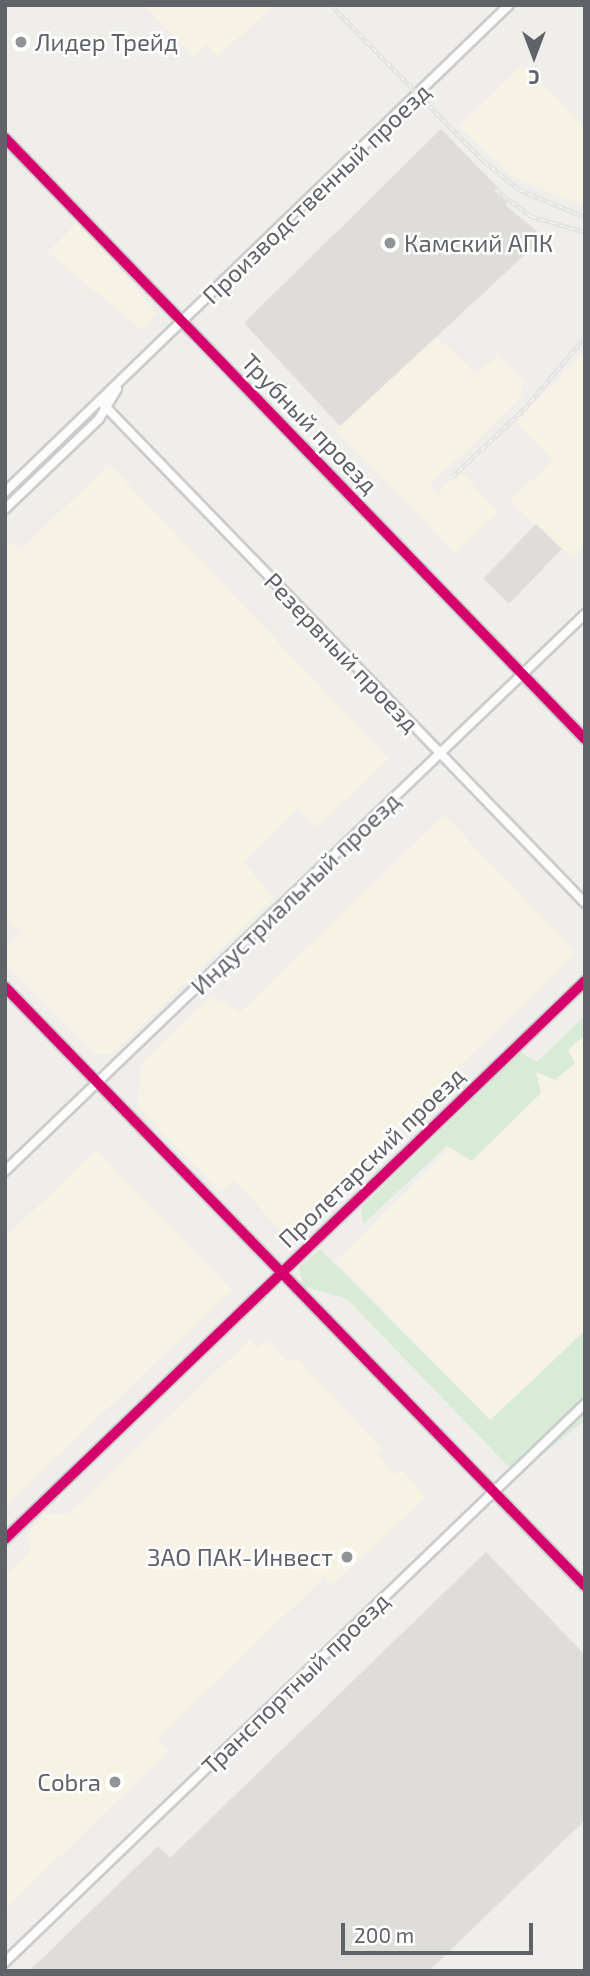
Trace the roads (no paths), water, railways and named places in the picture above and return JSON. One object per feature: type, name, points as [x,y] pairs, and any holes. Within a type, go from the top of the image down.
[{"type":"street","name":"Производственный проезд","points":[[5,509],[122,380],[509,5]]},
{"type":"street","name":"Трубный проезд","points":[[5,138],[585,739]]},
{"type":"street","name":"Производственный проезд","points":[[5,492],[103,404]]},
{"type":"street","name":"Резервный проезд","points":[[103,404],[585,904]]},
{"type":"street","name":"Индустриальный проезд","points":[[5,1171],[585,614]]},
{"type":"street","name":"Пролетарский проезд","points":[[5,1539],[585,981]]},
{"type":"street","points":[[5,987],[585,1586]]},
{"type":"street","name":"Транспортный проезд","points":[[5,1962],[585,1404]]},
{"type":"railway","points":[[331,5],[484,161],[520,190],[585,217]]},
{"type":"railway","points":[[495,189],[531,216],[585,232]]},
{"type":"railway","points":[[452,477],[524,409],[585,337]]},
{"type":"place","name":"Лидер Трейд","points":[[21,42]]},
{"type":"place","name":"Камский АПК","points":[[390,243]]},
{"type":"place","name":"ЗАО ПАК-Инвест","points":[[347,1557]]},
{"type":"place","name":"Cobra","points":[[115,1782]]}]
